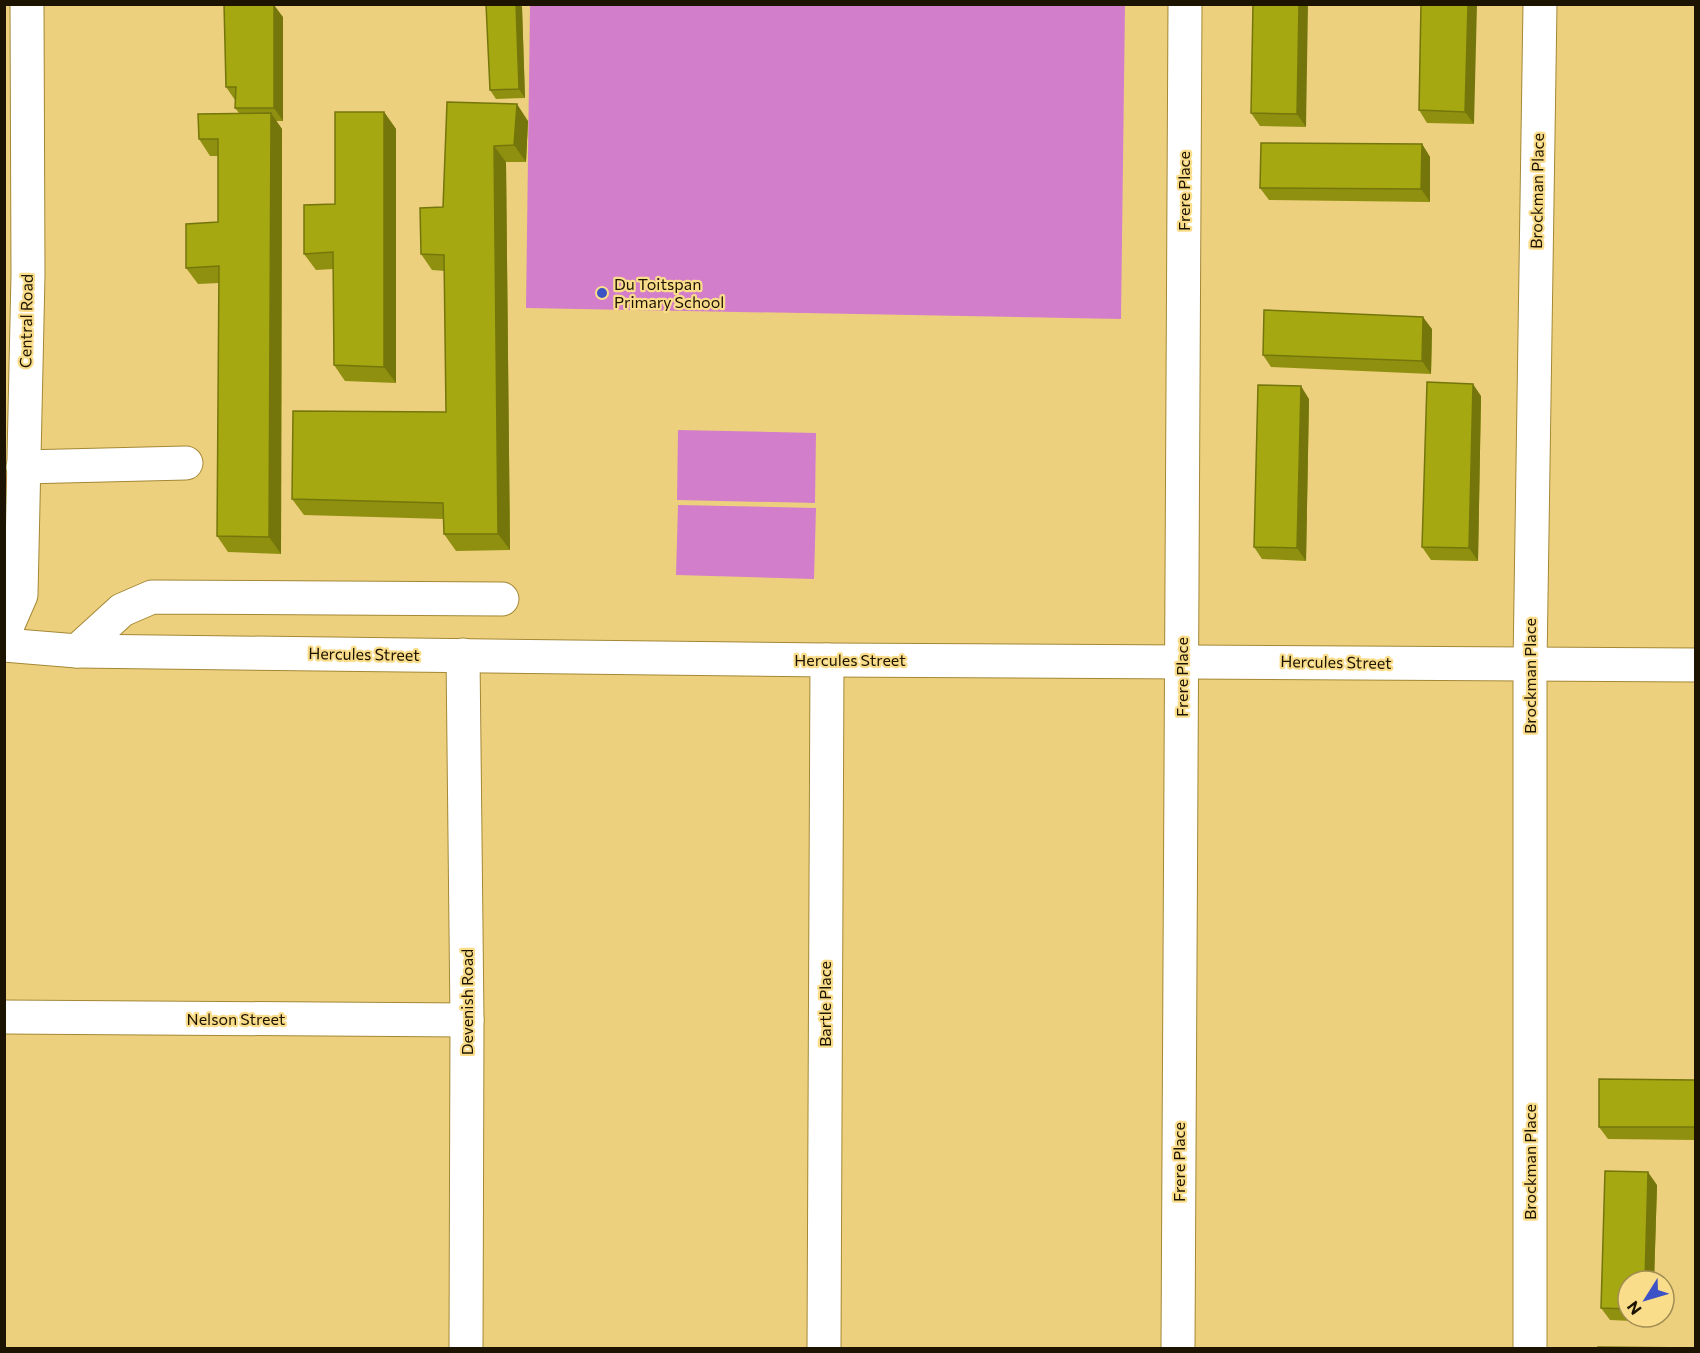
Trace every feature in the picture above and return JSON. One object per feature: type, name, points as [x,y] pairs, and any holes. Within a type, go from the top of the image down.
[{"type":"street","name":"Central Road","points":[[4,633],[21,595],[23,467],[16,274],[27,4]]},
{"type":"street","name":"Frere Place","points":[[1178,1348],[1185,4]]},
{"type":"street","name":"Brockman Place","points":[[1530,1348],[1530,664],[1540,4]]},
{"type":"street","points":[[23,467],[186,463]]},
{"type":"street","points":[[77,651],[122,610],[152,597],[502,598]]},
{"type":"street","name":"Hercules Street","points":[[4,645],[77,651],[827,660],[1695,665]]},
{"type":"street","name":"Devenish Road","points":[[463,655],[467,1020],[466,1348]]},
{"type":"street","name":"Bartle Place","points":[[824,1348],[827,660]]},
{"type":"street","name":"Nelson Street","points":[[4,1017],[467,1020]]},
{"type":"shaded area","points":[[530,5],[1125,5],[1121,319],[526,308]]},
{"type":"shaded area","points":[[678,430],[816,433],[815,503],[677,500]]},
{"type":"shaded area","points":[[678,505],[816,508],[814,579],[676,575]]},
{"type":"building","points":[[224,4],[274,5],[274,108],[235,108],[236,87],[226,87]]},
{"type":"building","points":[[486,4],[516,4],[519,89],[490,90]]},
{"type":"building","points":[[1253,4],[1299,4],[1297,114],[1251,113]]},
{"type":"building","points":[[1421,4],[1468,4],[1465,112],[1419,110]]},
{"type":"building","points":[[447,102],[517,104],[514,145],[494,146],[498,534],[444,534],[443,503],[292,499],[293,411],[446,412],[444,255],[421,254],[420,208],[443,207]]},
{"type":"building","points":[[335,112],[384,112],[384,367],[334,365],[333,252],[304,254],[304,205],[335,204]]},
{"type":"building","points":[[271,113],[269,537],[217,536],[219,266],[186,268],[186,224],[218,222],[218,139],[199,139],[198,114]]},
{"type":"building","points":[[1261,143],[1422,144],[1421,189],[1260,188]]},
{"type":"building","points":[[1264,310],[1423,317],[1422,361],[1263,355]]},
{"type":"building","points":[[1427,382],[1473,384],[1469,548],[1422,547]]},
{"type":"building","points":[[1258,385],[1301,386],[1297,548],[1254,547]]},
{"type":"building","points":[[1599,1079],[1695,1080],[1695,1127],[1599,1127]]},
{"type":"building","points":[[1605,1171],[1648,1172],[1645,1269],[1616,1269],[1616,1309],[1601,1308]]},
{"type":"building","points":[[1598,1347],[1695,1348],[1598,1348]]},
{"type":"place","name":"Du Toitspan Primary School","points":[[602,293]]}]
